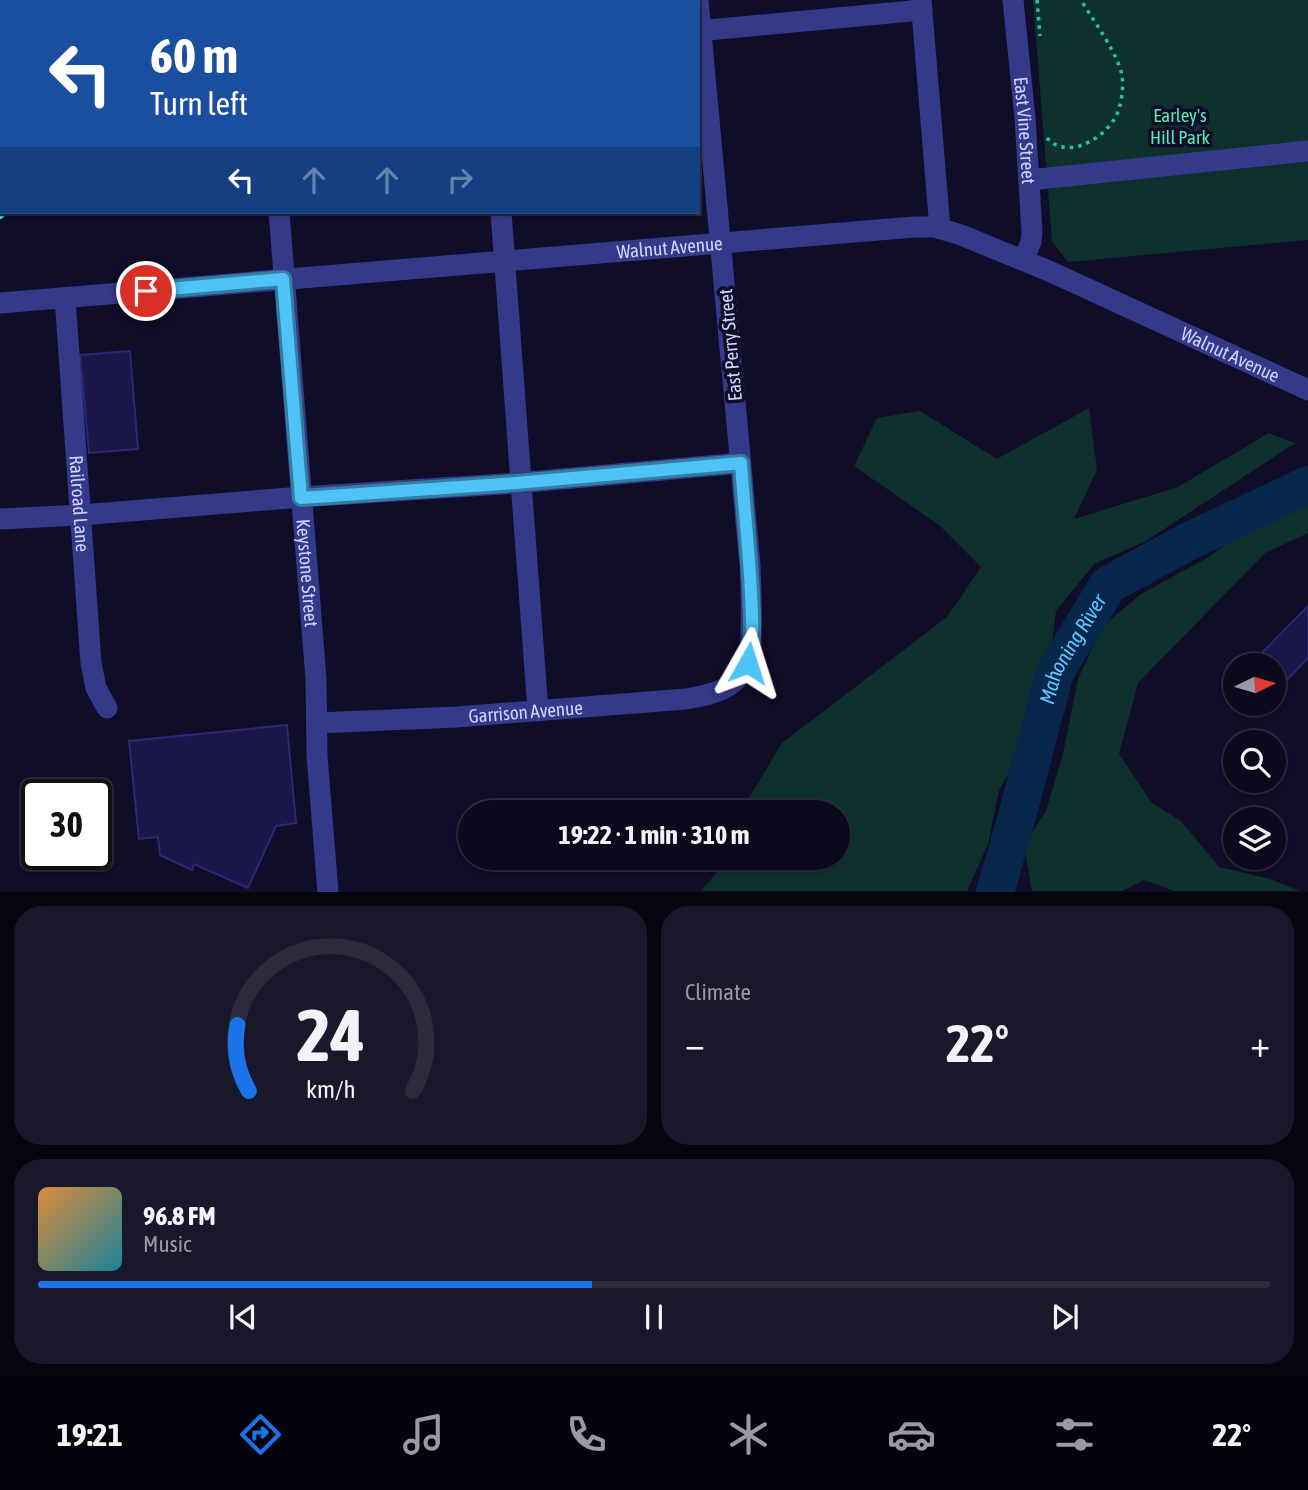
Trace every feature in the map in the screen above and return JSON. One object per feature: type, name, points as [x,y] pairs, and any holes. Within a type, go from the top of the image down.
[{"type":"street","name":"East Vine Street","points":[[1013,0],[1025,118],[1032,232],[1024,260]]},
{"type":"street","points":[[700,31],[921,5],[940,229]]},
{"type":"street","name":"East Perry Street","points":[[700,31],[750,565],[750,654],[748,663],[731,684]]},
{"type":"street","points":[[1029,180],[1308,151]]},
{"type":"street","name":"Keystone Street","points":[[279,214],[316,679],[317,756],[328,891]]},
{"type":"street","points":[[501,214],[538,710]]},
{"type":"street","name":"Walnut Avenue","points":[[0,303],[914,227],[940,229],[961,235],[1024,260],[1308,390]]},
{"type":"street","name":"Railroad Lane","points":[[65,298],[92,663],[96,688],[107,708]]},
{"type":"street","points":[[0,519],[522,483],[741,463]]},
{"type":"street","name":"Garrison Avenue","points":[[318,723],[457,717],[686,699],[717,692],[731,684]]},
{"type":"path","points":[[1047,139],[1053,145],[1066,148],[1091,141],[1115,118],[1119,106],[1122,79],[1119,62],[1081,0]]},
{"type":"green space","name":"Earley's Hill Park","points":[[1033,0],[1308,0],[1308,240],[1068,262],[1052,241]]},
{"type":"green space","points":[[1089,408],[1097,470],[1074,519],[1178,487],[1269,433],[1295,443],[1146,541],[1094,564],[1056,611],[1051,650],[1024,747],[999,790],[988,844],[967,891],[701,891],[719,870],[850,870],[850,800],[749,798],[782,743],[947,617],[981,567],[939,525],[854,466],[877,418],[920,411],[997,459]]},
{"type":"green space","points":[[1308,500],[1308,533],[1265,553],[1138,683],[1119,754],[1152,803],[1181,821],[1219,867],[1270,879],[1300,891],[1174,891],[1144,880],[1122,891],[1032,891],[1024,845],[1046,811],[1063,754],[1078,679],[1102,627],[1141,594],[1207,558],[1254,524]]},
{"type":"building","points":[[130,351],[138,449],[89,453],[80,355]]},
{"type":"building","points":[[1308,606],[1308,658],[1286,681],[1286,653],[1262,653]]},
{"type":"building","points":[[287,725],[296,823],[276,826],[248,888],[194,864],[192,870],[160,855],[158,837],[139,839],[129,741]]},
{"type":"waterway","name":"Mahoning River","points":[[995,892],[1055,672],[1108,585],[1189,541],[1308,485]]},
{"type":"route","points":[[146,291],[283,279],[301,498],[741,463],[752,614],[748,663]]}]
